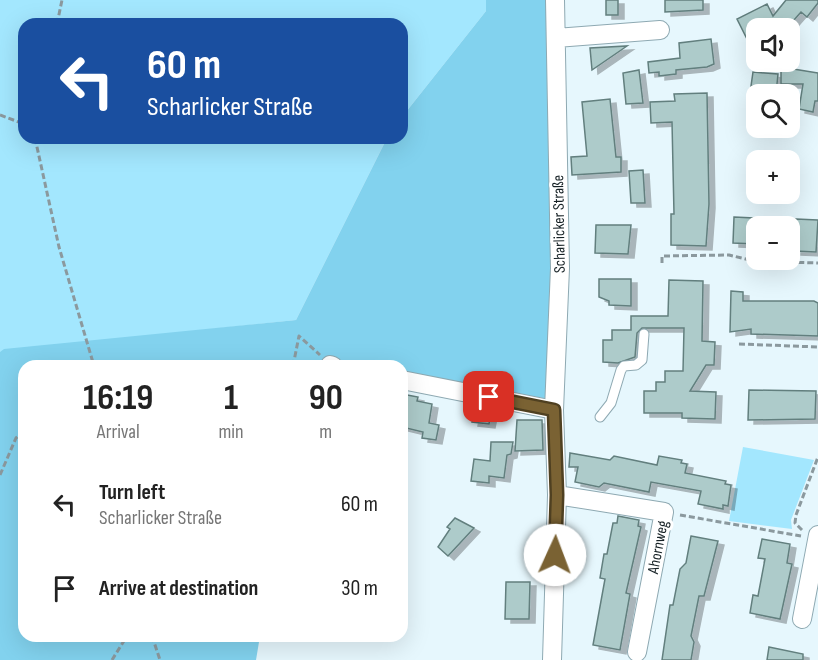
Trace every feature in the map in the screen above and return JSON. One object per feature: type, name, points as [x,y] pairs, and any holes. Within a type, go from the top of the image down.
[{"type":"street","name":"Scharlicker Straße","points":[[552,660],[557,495],[554,410],[560,268],[555,0]]},
{"type":"street","points":[[556,38],[660,30]]},
{"type":"street","points":[[408,381],[554,410]]},
{"type":"street","name":"Ahornweg","points":[[557,495],[664,512],[637,652]]},
{"type":"street","points":[[802,620],[812,536]]},
{"type":"lane","points":[[600,417],[611,403],[621,370],[624,366],[636,365],[642,360],[644,334]]},
{"type":"path","points":[[58,18],[62,0]]},
{"type":"path","points":[[0,116],[18,122]]},
{"type":"path","points":[[36,144],[59,247],[92,360]]},
{"type":"path","points":[[662,263],[662,256],[729,255],[754,261],[818,262]]},
{"type":"path","points":[[294,360],[300,336],[326,360]]},
{"type":"path","points":[[739,344],[818,346]]},
{"type":"path","points":[[0,475],[18,436]]},
{"type":"path","points":[[812,536],[795,523],[818,457]]},
{"type":"path","points":[[664,512],[799,536]]},
{"type":"path","points":[[112,660],[123,642]]},
{"type":"path","points":[[154,642],[160,660]]},
{"type":"shaded area","points":[[0,0],[486,0],[486,11],[408,109],[408,18],[18,18],[18,144],[384,144],[296,320],[0,352]]},
{"type":"shaded area","points":[[486,0],[549,0],[552,152],[549,399],[408,376],[408,360],[18,360],[18,642],[259,642],[256,660],[0,660],[0,352],[4,349],[296,320],[384,144],[408,144],[408,109],[486,11]]},
{"type":"shaded area","points":[[743,447],[814,460],[791,520],[792,529],[729,521]]},
{"type":"building","points":[[606,0],[618,0],[618,15],[606,15]]},
{"type":"building","points":[[665,0],[703,0],[703,10],[665,12]]},
{"type":"building","points":[[786,0],[818,0],[807,17],[801,12],[796,18],[746,18],[746,37],[737,19],[767,4],[773,16]]},
{"type":"building","points":[[711,39],[714,64],[707,67],[676,70],[676,74],[659,76],[659,72],[649,73],[648,62],[680,58],[679,43]]},
{"type":"building","points":[[627,46],[592,70],[590,48]]},
{"type":"building","points":[[639,70],[643,103],[626,104],[623,73]]},
{"type":"building","points":[[800,70],[818,73],[818,101],[815,101],[813,112],[800,109],[803,84],[781,84],[781,72],[800,72]]},
{"type":"building","points":[[753,72],[778,74],[777,84],[751,84]]},
{"type":"building","points":[[707,93],[709,204],[706,246],[671,245],[671,214],[674,214],[672,122],[651,123],[650,102],[675,101],[674,94]]},
{"type":"building","points":[[610,99],[616,157],[621,157],[621,172],[572,175],[571,157],[587,156],[582,102]]},
{"type":"building","points":[[643,170],[645,203],[631,203],[629,171]]},
{"type":"building","points":[[734,217],[746,218],[746,244],[733,243]]},
{"type":"building","points":[[800,219],[818,220],[816,252],[800,251]]},
{"type":"building","points":[[596,225],[631,225],[628,254],[595,253]]},
{"type":"building","points":[[599,279],[631,279],[631,306],[609,305],[609,301],[599,297]]},
{"type":"building","points":[[669,280],[703,281],[702,341],[715,342],[714,365],[706,365],[690,391],[716,392],[715,419],[682,418],[682,413],[644,413],[644,391],[656,391],[656,382],[665,382],[665,371],[683,371],[684,328],[642,328],[637,333],[635,357],[618,363],[603,362],[603,340],[612,340],[612,330],[631,330],[631,316],[668,316]]},
{"type":"building","points":[[731,291],[743,292],[743,301],[814,301],[818,303],[818,336],[751,334],[751,329],[730,332]]},
{"type":"building","points":[[749,390],[816,391],[815,419],[748,420]]},
{"type":"building","points":[[408,395],[418,397],[417,401],[432,404],[429,423],[439,425],[436,440],[422,438],[423,432],[408,428]]},
{"type":"building","points":[[475,406],[492,409],[489,424],[472,422]]},
{"type":"building","points":[[517,420],[542,420],[543,450],[515,451]]},
{"type":"building","points":[[491,442],[513,442],[511,454],[507,455],[504,478],[489,476],[489,483],[471,481],[474,459],[490,461]]},
{"type":"building","points":[[570,453],[610,460],[614,456],[657,465],[659,456],[682,460],[681,463],[687,464],[685,473],[726,481],[725,484],[731,485],[728,506],[723,505],[723,509],[698,504],[701,491],[651,482],[649,492],[604,483],[599,487],[575,482],[578,467],[569,467]]},
{"type":"building","points":[[618,516],[639,520],[638,526],[641,527],[626,593],[630,594],[620,650],[593,645],[605,579],[600,578],[604,554],[607,554],[613,523],[617,523]]},
{"type":"building","points":[[455,518],[474,528],[448,556],[438,547],[450,529],[447,527]]},
{"type":"building","points":[[691,536],[718,541],[704,596],[699,596],[691,636],[694,642],[691,660],[662,660],[670,605],[673,605],[680,569],[686,563]]},
{"type":"building","points":[[762,539],[790,544],[787,563],[792,564],[780,619],[750,613],[753,595],[758,596],[765,559],[758,558]]},
{"type":"building","points":[[506,582],[530,582],[529,619],[505,619]]},
{"type":"building","points":[[769,647],[803,654],[803,660],[767,660]]},
{"type":"route","points":[[489,397],[554,410],[557,495],[555,555]]}]
